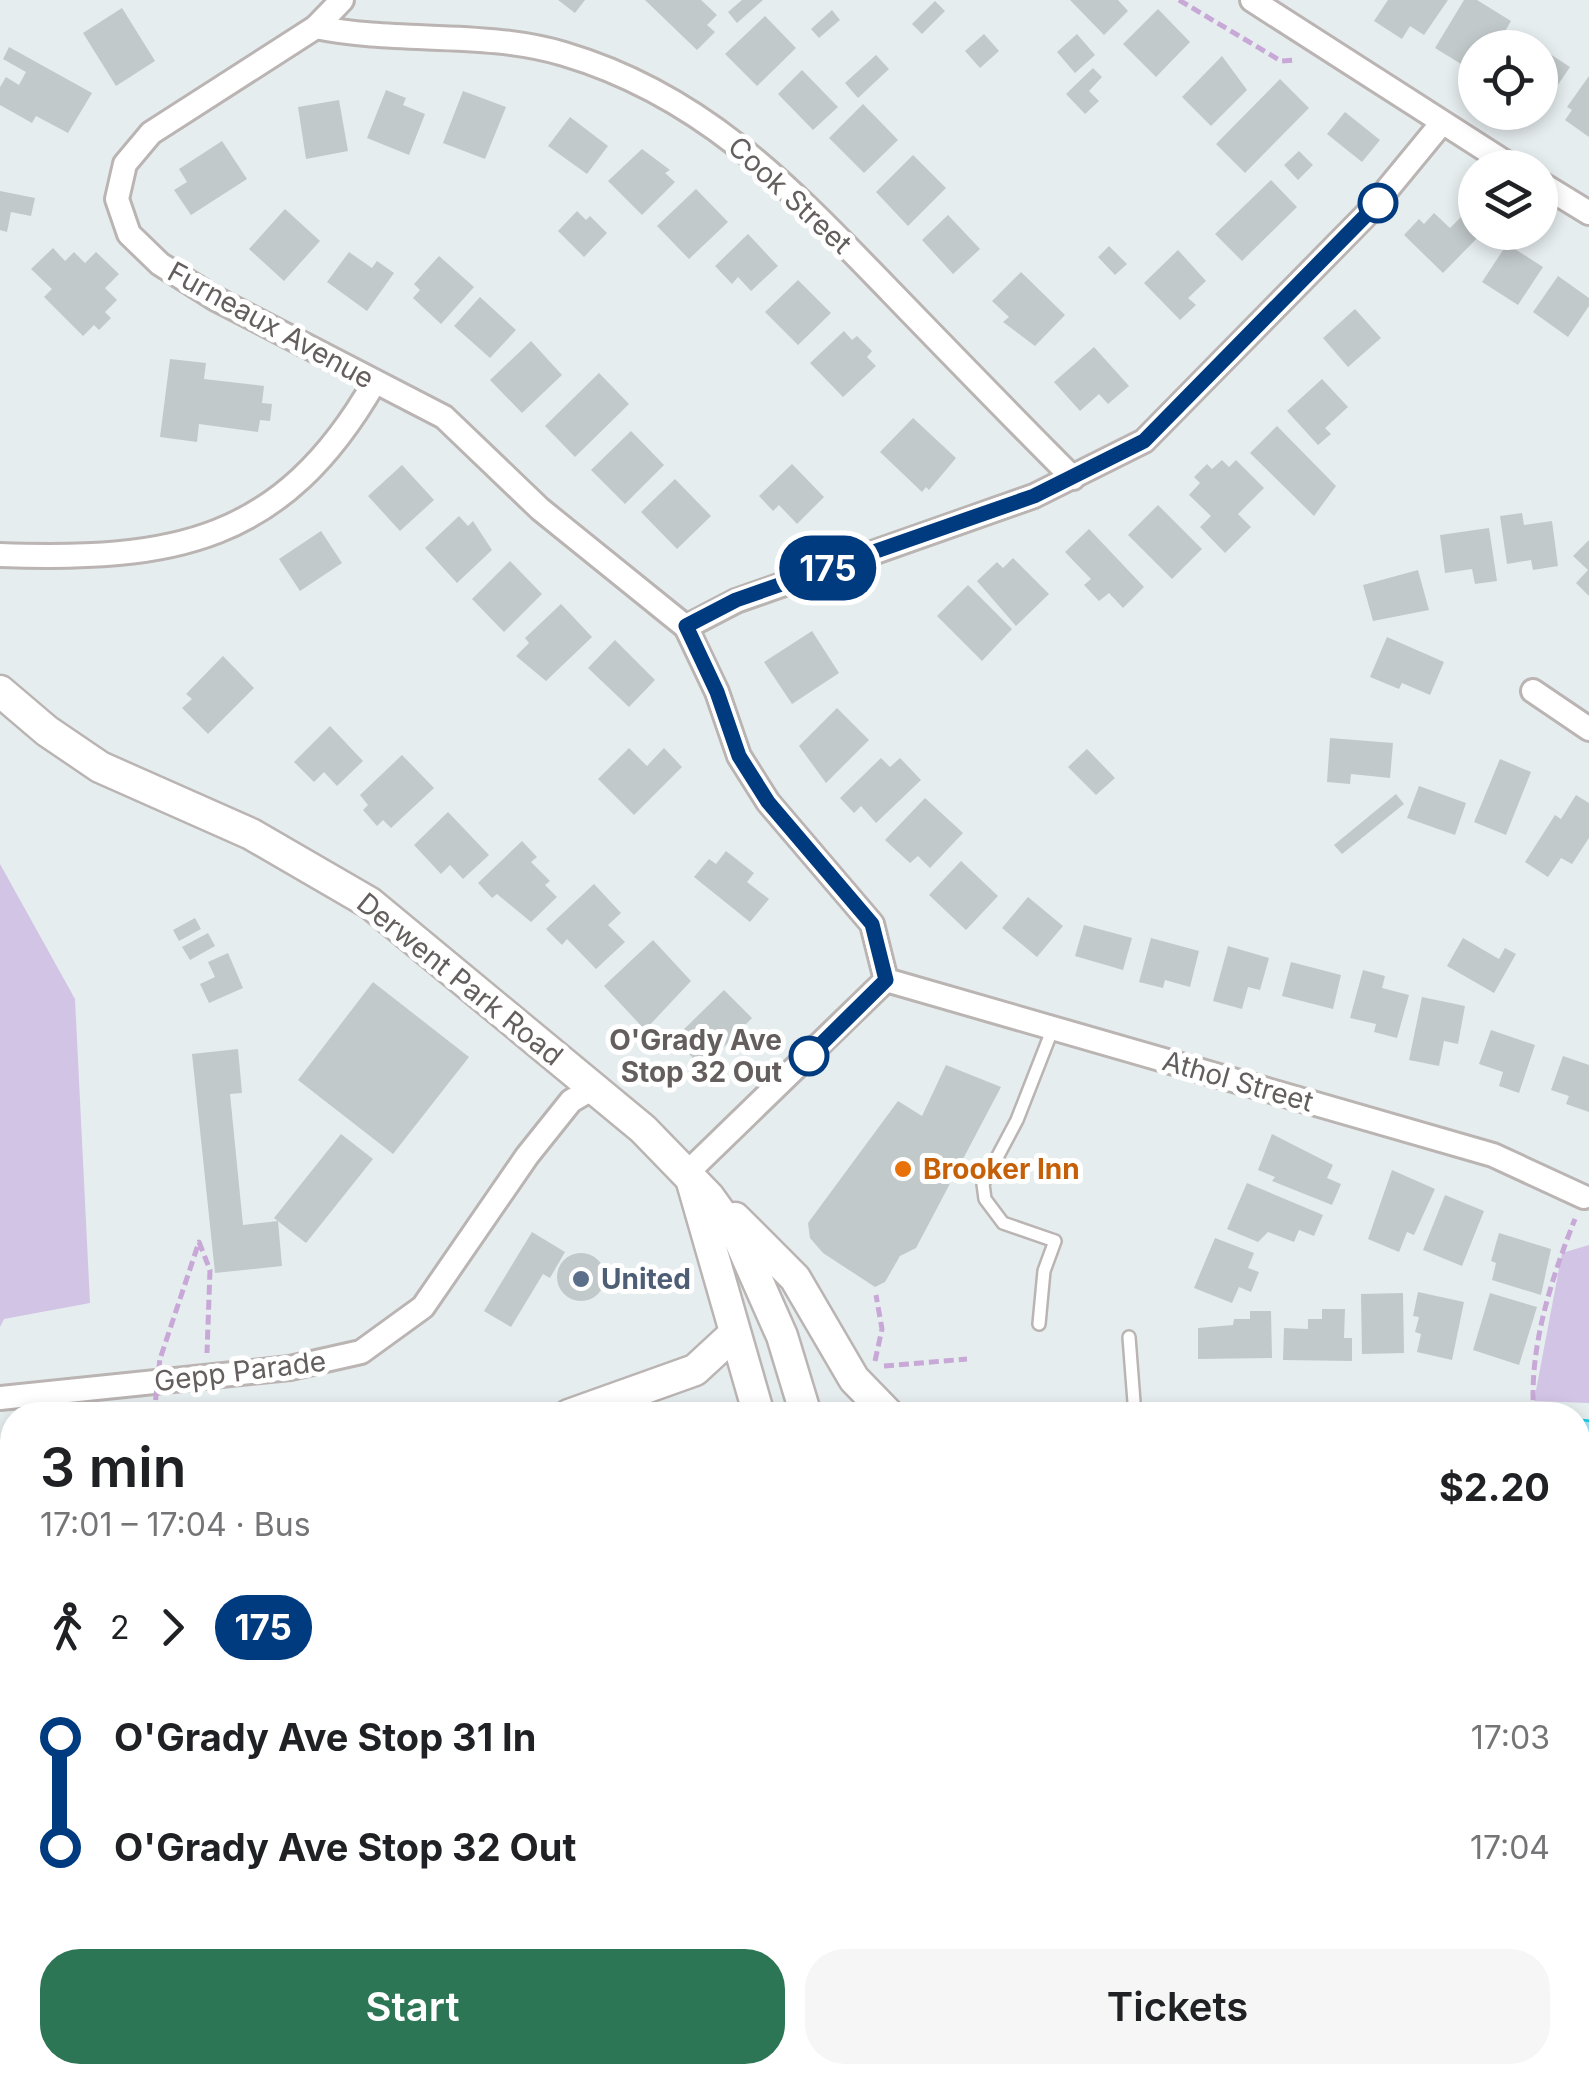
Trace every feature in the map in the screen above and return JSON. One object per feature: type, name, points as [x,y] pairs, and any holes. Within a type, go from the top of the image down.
[{"type":"street","name":"Furneaux Avenue","points":[[342,0],[316,26],[150,134],[125,164],[117,199],[129,234],[160,264],[214,298],[444,417],[540,509],[686,626]]},
{"type":"street","points":[[1252,0],[1484,150]]},
{"type":"street","name":"Cook Street","points":[[316,26],[358,36],[506,42],[564,54],[623,76],[733,138],[799,198],[1072,478]]},
{"type":"street","points":[[696,1183],[886,980],[872,924],[768,802],[739,756],[717,692],[686,626],[736,600],[1072,478],[1144,441],[1381,199],[1441,124]]},
{"type":"street","points":[[1558,194],[1589,213]]},
{"type":"street","points":[[0,555],[90,558],[173,547],[250,519],[306,478],[346,431],[374,383]]},
{"type":"street","name":"Derwent Park Road","points":[[0,690],[47,731],[100,767],[251,834],[370,903],[595,1087],[696,1183],[739,1239],[765,1291],[802,1402]]},
{"type":"street","points":[[1533,691],[1589,729]]},
{"type":"street","name":"Athol Street","points":[[886,980],[1493,1155],[1584,1198]]},
{"type":"street","name":"Gepp Parade","points":[[0,1398],[336,1360],[360,1352],[404,1324],[444,1280],[527,1156],[571,1101],[595,1087]]},
{"type":"street","points":[[696,1183],[755,1402]]},
{"type":"street","points":[[696,1183],[779,1258],[854,1378],[877,1402]]},
{"type":"street","points":[[605,1402],[695,1370],[734,1334]]},
{"type":"lane","points":[[1039,1324],[1044,1271],[1055,1241],[1004,1222],[986,1199],[983,1184],[1017,1120],[1053,1028]]},
{"type":"lane","points":[[1129,1336],[1134,1402]]},
{"type":"path","points":[[1179,0],[1282,60],[1342,58]]},
{"type":"path","points":[[1533,1402],[1530,1377],[1562,1252],[1584,1198]]},
{"type":"path","points":[[155,1402],[160,1358],[199,1242],[210,1270],[206,1376]]},
{"type":"path","points":[[876,1295],[881,1341],[868,1369],[913,1361],[967,1359]]},
{"type":"shaded area","points":[[0,864],[75,999],[90,1303],[4,1319],[0,1327]]},
{"type":"shaded area","points":[[1589,1245],[1589,1402],[1534,1401],[1562,1253]]},
{"type":"building","points":[[558,0],[585,0],[575,13]]},
{"type":"building","points":[[645,0],[701,0],[717,15],[707,25],[715,32],[697,50]]},
{"type":"building","points":[[742,0],[763,0],[737,23],[728,12]]},
{"type":"building","points":[[1070,0],[1118,0],[1128,11],[1104,35]]},
{"type":"building","points":[[1388,0],[1448,0],[1424,35],[1410,26],[1402,39],[1374,21]]},
{"type":"building","points":[[1464,0],[1477,0],[1511,21],[1506,30],[1458,30],[1458,62],[1435,48]]},
{"type":"building","points":[[935,1],[945,11],[922,34],[912,24]]},
{"type":"building","points":[[122,8],[155,61],[116,86],[83,33]]},
{"type":"building","points":[[1158,9],[1190,42],[1156,77],[1123,44]]},
{"type":"building","points":[[832,10],[840,20],[819,38],[811,29]]},
{"type":"building","points":[[765,16],[796,48],[757,86],[725,54]]},
{"type":"building","points":[[984,34],[999,51],[980,68],[965,51]]},
{"type":"building","points":[[1077,34],[1095,55],[1075,73],[1057,52]]},
{"type":"building","points":[[9,47],[92,93],[68,133],[36,116],[32,123],[0,105],[0,87],[6,77],[19,85],[26,72],[3,59]]},
{"type":"building","points":[[876,55],[889,69],[858,98],[845,83]]},
{"type":"building","points":[[1222,56],[1247,90],[1211,126],[1182,97]]},
{"type":"building","points":[[1558,59],[1570,67],[1558,85]]},
{"type":"building","points":[[1093,68],[1102,77],[1089,91],[1099,101],[1085,114],[1066,94]]},
{"type":"building","points":[[802,70],[838,107],[813,130],[778,94]]},
{"type":"building","points":[[1589,76],[1589,137],[1565,120],[1572,110],[1567,107]]},
{"type":"building","points":[[1280,79],[1309,108],[1245,173],[1216,144]]},
{"type":"building","points":[[386,90],[406,98],[403,105],[425,114],[409,155],[367,138]]},
{"type":"building","points":[[463,91],[506,107],[485,159],[443,143]]},
{"type":"building","points":[[339,100],[348,151],[306,159],[298,107]]},
{"type":"building","points":[[863,104],[898,140],[864,173],[829,138]]},
{"type":"building","points":[[1345,112],[1380,140],[1362,162],[1327,134]]},
{"type":"building","points":[[570,117],[608,146],[587,174],[548,146]]},
{"type":"building","points":[[222,141],[247,179],[191,215],[174,190],[187,182],[179,169]]},
{"type":"building","points":[[642,149],[670,170],[665,173],[675,182],[642,215],[608,181]]},
{"type":"building","points":[[1299,151],[1313,165],[1298,180],[1284,165]]},
{"type":"building","points":[[913,155],[946,188],[908,226],[876,192]]},
{"type":"building","points":[[1271,180],[1297,207],[1242,261],[1215,234]]},
{"type":"building","points":[[696,189],[728,222],[689,259],[657,226]]},
{"type":"building","points":[[0,191],[35,198],[31,216],[11,212],[7,232],[0,230]]},
{"type":"building","points":[[285,209],[320,241],[284,281],[249,249]]},
{"type":"building","points":[[577,211],[586,220],[590,216],[607,233],[584,257],[558,231]]},
{"type":"building","points":[[1434,213],[1450,228],[1458,220],[1458,250],[1465,250],[1443,273],[1404,235],[1419,219],[1424,224]]},
{"type":"building","points":[[948,215],[980,249],[953,274],[922,240]]},
{"type":"building","points":[[748,234],[778,266],[751,291],[738,277],[732,284],[715,266]]},
{"type":"building","points":[[1109,246],[1127,264],[1115,275],[1098,257]]},
{"type":"building","points":[[53,248],[65,261],[74,252],[85,263],[96,252],[119,274],[105,288],[117,300],[105,312],[111,318],[99,330],[94,325],[83,336],[44,297],[52,289],[31,269]]},
{"type":"building","points":[[1178,250],[1206,281],[1188,298],[1196,305],[1180,320],[1144,283]]},
{"type":"building","points":[[1503,250],[1516,250],[1543,267],[1518,305],[1482,282]]},
{"type":"building","points":[[349,252],[372,268],[377,261],[394,273],[367,311],[327,282]]},
{"type":"building","points":[[439,256],[474,287],[441,324],[413,298],[420,290],[414,284]]},
{"type":"building","points":[[1021,272],[1065,315],[1035,346],[1003,322],[1009,317],[992,301]]},
{"type":"building","points":[[1558,276],[1589,298],[1589,306],[1568,337],[1533,312]]},
{"type":"building","points":[[798,280],[831,313],[798,345],[765,312]]},
{"type":"building","points":[[480,297],[516,330],[490,358],[454,326]]},
{"type":"building","points":[[1355,309],[1381,338],[1348,367],[1323,338]]},
{"type":"building","points":[[844,331],[852,340],[857,336],[872,351],[867,357],[876,366],[843,397],[810,363]]},
{"type":"building","points":[[531,341],[562,375],[522,413],[490,380]]},
{"type":"building","points":[[1094,347],[1129,386],[1108,404],[1099,394],[1080,411],[1054,382]]},
{"type":"building","points":[[170,359],[206,363],[204,379],[264,386],[262,403],[272,404],[270,421],[260,420],[258,432],[199,424],[197,442],[160,437]]},
{"type":"building","points":[[599,373],[629,404],[575,457],[545,426]]},
{"type":"building","points":[[1322,379],[1348,407],[1325,428],[1331,434],[1318,445],[1287,411]]},
{"type":"building","points":[[913,418],[956,458],[929,490],[926,487],[922,492],[880,452]]},
{"type":"building","points":[[1277,426],[1336,486],[1314,516],[1250,453]]},
{"type":"building","points":[[631,431],[664,465],[625,504],[591,470]]},
{"type":"building","points":[[1222,460],[1229,467],[1236,460],[1264,488],[1238,514],[1251,527],[1225,553],[1200,527],[1211,516],[1189,495],[1200,483],[1194,477],[1207,464],[1212,469]]},
{"type":"building","points":[[792,464],[824,497],[797,524],[779,505],[773,511],[759,496]]},
{"type":"building","points":[[402,465],[434,500],[400,531],[368,496]]},
{"type":"building","points":[[675,479],[711,516],[677,549],[641,512]]},
{"type":"building","points":[[1158,505],[1202,549],[1172,579],[1128,535]]},
{"type":"building","points":[[1522,513],[1524,525],[1552,521],[1558,566],[1533,570],[1531,560],[1507,564],[1500,516]]},
{"type":"building","points":[[459,516],[468,526],[473,521],[492,550],[457,583],[425,548]]},
{"type":"building","points":[[1489,528],[1497,581],[1475,584],[1472,569],[1445,573],[1440,535]]},
{"type":"building","points":[[1089,529],[1144,587],[1123,608],[1109,593],[1099,601],[1084,585],[1091,579],[1065,552]]},
{"type":"building","points":[[321,531],[342,563],[300,591],[279,559]]},
{"type":"building","points":[[1589,540],[1589,596],[1576,583],[1588,570],[1573,556]]},
{"type":"building","points":[[1013,558],[1049,594],[1016,626],[977,581],[997,562],[1003,568]]},
{"type":"building","points":[[510,561],[542,594],[504,632],[472,599]]},
{"type":"building","points":[[1418,570],[1429,610],[1373,621],[1363,585]]},
{"type":"building","points":[[968,585],[1012,629],[982,661],[937,616]]},
{"type":"building","points":[[561,604],[592,637],[546,681],[516,656],[529,643],[525,638]]},
{"type":"building","points":[[812,631],[839,673],[792,704],[764,662]]},
{"type":"building","points":[[1387,637],[1444,662],[1430,695],[1402,683],[1399,689],[1370,677]]},
{"type":"building","points":[[615,640],[655,680],[629,707],[588,668]]},
{"type":"building","points":[[223,656],[254,688],[208,734],[182,708],[192,699],[186,694]]},
{"type":"building","points":[[837,708],[869,740],[826,783],[799,746]]},
{"type":"building","points":[[330,726],[363,761],[337,786],[324,772],[314,782],[294,762]]},
{"type":"building","points":[[1330,738],[1393,743],[1390,778],[1351,774],[1350,784],[1327,782]]},
{"type":"building","points":[[629,748],[647,766],[664,748],[682,767],[634,815],[598,779]]},
{"type":"building","points":[[1087,749],[1115,778],[1096,795],[1068,767]]},
{"type":"building","points":[[402,755],[434,788],[391,828],[383,820],[377,826],[363,810],[368,805],[360,795]]},
{"type":"building","points":[[881,758],[890,767],[900,758],[921,780],[876,823],[861,806],[854,813],[840,798]]},
{"type":"building","points":[[1500,759],[1531,772],[1506,835],[1474,822]]},
{"type":"building","points":[[1419,786],[1466,803],[1455,835],[1407,818]]},
{"type":"building","points":[[1396,794],[1404,804],[1342,854],[1334,845]]},
{"type":"building","points":[[1576,795],[1589,803],[1589,838],[1572,864],[1561,858],[1548,877],[1525,862],[1555,815],[1561,819]]},
{"type":"building","points":[[925,798],[963,833],[930,868],[918,856],[910,863],[885,840]]},
{"type":"building","points":[[448,812],[489,855],[463,879],[450,865],[441,874],[414,845]]},
{"type":"building","points":[[522,841],[537,857],[531,862],[550,881],[545,885],[557,897],[531,922],[497,894],[492,898],[478,883]]},
{"type":"building","points":[[726,851],[754,873],[747,882],[769,899],[750,922],[694,877],[709,859],[716,864]]},
{"type":"building","points":[[961,861],[998,896],[966,930],[929,895]]},
{"type":"building","points":[[594,884],[621,913],[608,925],[625,942],[596,969],[567,939],[562,945],[546,929]]},
{"type":"building","points":[[1028,897],[1063,926],[1037,957],[1002,928]]},
{"type":"building","points":[[195,918],[201,929],[179,941],[173,930]]},
{"type":"building","points":[[1084,925],[1132,938],[1123,970],[1075,956]]},
{"type":"building","points":[[208,933],[215,946],[190,960],[182,947]]},
{"type":"building","points":[[1151,938],[1199,951],[1190,987],[1165,980],[1163,988],[1139,982]]},
{"type":"building","points":[[1463,938],[1499,959],[1505,948],[1516,954],[1494,993],[1447,966]]},
{"type":"building","points":[[653,940],[691,981],[645,1030],[604,986]]},
{"type":"building","points":[[1228,946],[1269,958],[1260,990],[1248,987],[1242,1009],[1213,1001]]},
{"type":"building","points":[[228,953],[243,988],[209,1003],[200,984],[215,977],[208,962]]},
{"type":"building","points":[[1291,962],[1341,975],[1333,1009],[1282,996]]},
{"type":"building","points":[[1363,970],[1385,976],[1382,988],[1409,995],[1397,1038],[1374,1032],[1376,1024],[1350,1018]]},
{"type":"building","points":[[373,982],[469,1057],[393,1154],[298,1080]]},
{"type":"building","points":[[724,990],[752,1018],[723,1048],[718,1043],[698,1063],[674,1039]]},
{"type":"building","points":[[1422,997],[1465,1006],[1458,1044],[1444,1041],[1439,1066],[1409,1060]]},
{"type":"building","points":[[1491,1030],[1535,1045],[1519,1093],[1499,1086],[1503,1072],[1479,1064]]},
{"type":"building","points":[[238,1049],[242,1093],[230,1094],[243,1225],[278,1221],[282,1266],[215,1273],[192,1054]]},
{"type":"building","points":[[1563,1056],[1589,1065],[1589,1112],[1566,1104],[1569,1096],[1551,1090]]},
{"type":"building","name":"Brooker Inn","points":[[946,1065],[1001,1087],[916,1248],[900,1256],[885,1282],[875,1287],[823,1253],[810,1238],[808,1223],[898,1101],[922,1116]]},
{"type":"building","points":[[341,1134],[373,1159],[306,1243],[274,1218]]},
{"type":"building","points":[[1272,1134],[1333,1165],[1327,1178],[1341,1184],[1332,1205],[1272,1181],[1275,1177],[1258,1170]]},
{"type":"building","points":[[1392,1170],[1435,1189],[1414,1235],[1407,1232],[1399,1252],[1368,1239]]},
{"type":"building","points":[[1247,1183],[1323,1215],[1314,1236],[1299,1230],[1294,1242],[1268,1232],[1258,1242],[1227,1229]]},
{"type":"building","points":[[1445,1195],[1484,1211],[1462,1266],[1423,1250]]},
{"type":"building","points":[[532,1232],[565,1252],[550,1278],[543,1274],[511,1327],[484,1311]]},
{"type":"building","points":[[1499,1233],[1551,1249],[1541,1295],[1492,1280],[1496,1263],[1491,1261]]},
{"type":"building","points":[[1215,1238],[1254,1253],[1248,1268],[1259,1272],[1251,1292],[1239,1287],[1232,1303],[1194,1288]]},
{"type":"building","name":"United","points":[[581,1253],[598,1260],[605,1277],[598,1294],[581,1301],[564,1294],[557,1277],[564,1260]]},
{"type":"building","points":[[1418,1292],[1464,1302],[1452,1360],[1417,1352],[1421,1334],[1415,1332],[1419,1317],[1413,1316]]},
{"type":"building","points":[[1403,1293],[1404,1353],[1362,1354],[1361,1294]]},
{"type":"building","points":[[1490,1293],[1537,1307],[1519,1365],[1473,1350]]},
{"type":"building","points":[[1322,1309],[1345,1309],[1344,1338],[1352,1338],[1352,1361],[1283,1360],[1284,1328],[1308,1329],[1308,1319],[1322,1319]]},
{"type":"building","points":[[1250,1311],[1271,1311],[1272,1358],[1198,1359],[1198,1328],[1233,1325],[1234,1319],[1250,1319]]},
{"type":"bus line","name":"175","points":[[809,1056],[886,980],[872,924],[768,802],[739,756],[717,692],[686,626],[736,600],[1034,496],[1144,441],[1378,203]]},
{"type":"place","name":"O'Grady Ave Stop 32 Out","points":[[809,1056]]},
{"type":"place","name":"Brooker Inn","points":[[903,1169]]},
{"type":"place","name":"United","points":[[581,1279]]}]
